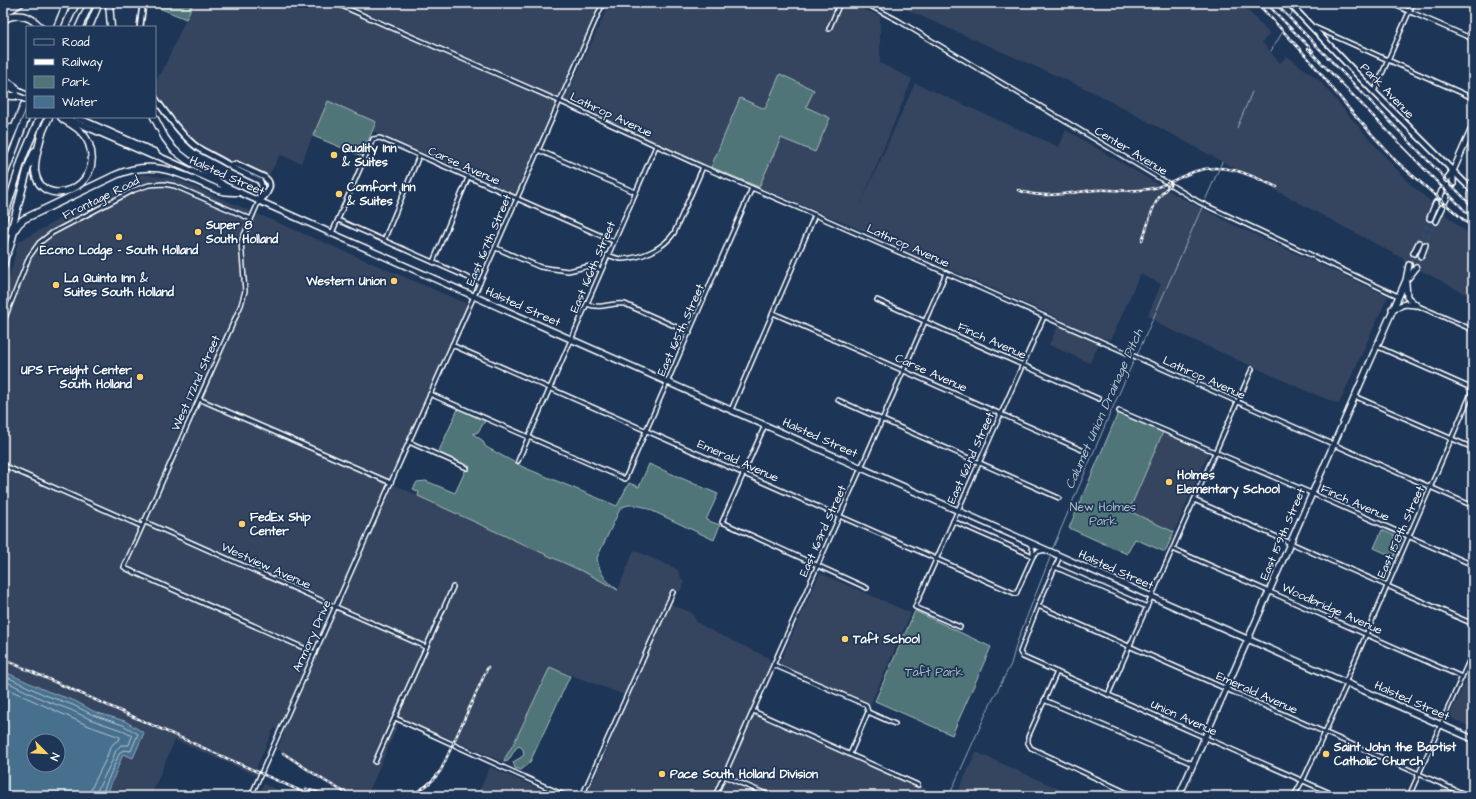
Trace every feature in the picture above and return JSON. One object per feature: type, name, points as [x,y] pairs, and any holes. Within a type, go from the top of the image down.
[{"type":"highway","points":[[3,14],[21,3]]},
{"type":"highway","points":[[57,26],[68,3]]},
{"type":"highway","points":[[65,26],[76,3]]},
{"type":"highway","points":[[80,26],[90,3]]},
{"type":"highway","points":[[89,26],[99,3]]},
{"type":"highway","points":[[109,3],[110,26]]},
{"type":"highway","points":[[3,20],[12,16],[23,16],[31,19],[39,26]]},
{"type":"highway","points":[[3,79],[15,87],[18,94],[11,96],[3,93]]},
{"type":"highway","points":[[3,155],[26,100]]},
{"type":"highway","points":[[3,139],[22,110]]},
{"type":"highway","points":[[3,178],[26,118]]},
{"type":"highway","points":[[3,220],[21,164],[40,118]]},
{"type":"highway","points":[[3,267],[13,220],[28,167],[48,118]]},
{"type":"highway","points":[[42,131],[35,163],[38,179],[44,187],[55,192],[65,192],[75,188],[83,180],[89,170],[91,159],[90,149],[81,132],[62,118]]},
{"type":"highway","points":[[155,118],[165,138],[177,152],[207,172],[224,186]]},
{"type":"highway","points":[[5,256],[9,252],[14,230],[24,219],[127,170],[147,167],[164,168],[222,191],[239,192]]},
{"type":"main road","points":[[3,85],[26,98]]},
{"type":"main road","points":[[3,90],[18,94]]},
{"type":"main road","name":"Halsted Street","points":[[66,118],[154,156],[158,156],[1473,739]]},
{"type":"main road","name":"Halsted Street","points":[[78,118],[155,152],[158,156]]},
{"type":"main road","points":[[1447,179],[1453,171],[1473,126]]},
{"type":"main road","points":[[1453,171],[1453,184]]},
{"type":"main road","points":[[1430,218],[1436,204]]},
{"type":"main road","points":[[1436,221],[1442,208]]},
{"type":"main road","points":[[1414,253],[1419,243]]},
{"type":"main road","points":[[1421,256],[1425,246]]},
{"type":"main road","name":"East 159th Street","points":[[1406,280],[1409,265]]},
{"type":"main road","name":"East 159th Street","points":[[1179,796],[1398,296],[1406,280],[1416,268]]},
{"type":"main road","points":[[1406,280],[1407,297],[1416,305]]},
{"type":"main road","points":[[1392,310],[1405,304],[1416,305]]},
{"type":"street","points":[[140,26],[143,3]]},
{"type":"street","name":"Lathrop Avenue","points":[[334,3],[560,101],[703,167],[1473,506]]},
{"type":"street","name":"East 167th Street","points":[[391,483],[603,3]]},
{"type":"street","points":[[829,29],[840,3]]},
{"type":"street","name":"Center Avenue","points":[[865,3],[899,21],[1199,202],[1398,296]]},
{"type":"street","points":[[1390,3],[1473,39]]},
{"type":"street","points":[[1374,92],[1413,3]]},
{"type":"street","name":"Park Avenue","points":[[1289,4],[1473,191]]},
{"type":"street","points":[[1312,27],[1388,59],[1473,98]]},
{"type":"street","points":[[156,99],[176,126],[195,145],[210,156],[261,183],[262,188],[259,201]]},
{"type":"street","name":"Carse Avenue","points":[[338,220],[372,139],[380,138],[614,241]]},
{"type":"street","name":"East 166th Street","points":[[518,461],[656,146]]},
{"type":"street","points":[[538,150],[635,192]]},
{"type":"street","points":[[384,240],[419,156]]},
{"type":"street","points":[[231,166],[236,164],[268,180],[268,192],[266,196],[259,201]]},
{"type":"street","points":[[607,255],[621,259],[642,255],[662,246],[669,241],[674,233],[703,167]]},
{"type":"street","points":[[433,262],[468,178]]},
{"type":"street","name":"Frontage Road","points":[[3,323],[29,257],[39,243],[52,233],[134,190],[150,185],[164,184],[175,186],[250,219]]},
{"type":"street","name":"East 165th Street","points":[[528,438],[625,480],[752,188]]},
{"type":"street","name":"West 172nd Street","points":[[259,201],[243,236],[241,245],[245,291],[241,305],[143,521],[124,567],[127,570],[315,653]]},
{"type":"street","points":[[731,410],[815,215]]},
{"type":"street","points":[[332,233],[338,220],[480,283]]},
{"type":"street","points":[[496,248],[540,267],[568,271],[590,266],[601,270]]},
{"type":"street","name":"East 163rd Street","points":[[715,796],[840,517],[946,273]]},
{"type":"street","name":"Finch Avenue","points":[[877,300],[1099,399]]},
{"type":"street","points":[[587,304],[595,307],[618,303],[625,304],[690,333]]},
{"type":"street","points":[[1416,305],[1473,330]]},
{"type":"street","name":"Carse Avenue","points":[[773,313],[1082,450]]},
{"type":"street","name":"East 162nd Street","points":[[960,627],[915,607],[1044,316]]},
{"type":"street","name":"Emerald Avenue","points":[[452,345],[936,560],[1016,594],[1033,556]]},
{"type":"street","points":[[1376,346],[1473,389]]},
{"type":"street","points":[[1108,695],[1252,369]]},
{"type":"street","name":"East 158th Street","points":[[1294,796],[1325,732],[1387,585],[1473,389]]},
{"type":"street","points":[[430,394],[528,438]]},
{"type":"street","points":[[1354,396],[1473,448]]},
{"type":"street","points":[[199,399],[391,483]]},
{"type":"street","points":[[838,400],[1059,498]]},
{"type":"street","name":"Finch Avenue","points":[[1119,411],[1311,493],[1473,565]]},
{"type":"street","points":[[765,425],[722,522],[867,588]]},
{"type":"street","points":[[409,442],[467,468]]},
{"type":"street","points":[[3,465],[141,526]]},
{"type":"street","name":"Armory Drive","points":[[251,796],[391,483]]},
{"type":"street","points":[[1194,500],[1473,624]]},
{"type":"street","name":"Westview Avenue","points":[[143,521],[426,647]]},
{"type":"street","points":[[953,521],[1033,556]]},
{"type":"street","points":[[1029,542],[1033,550],[1033,556]]},
{"type":"street","name":"Woodbridge Avenue","points":[[1173,548],[1462,677]]},
{"type":"street","points":[[1033,556],[1039,551],[1046,550]]},
{"type":"street","points":[[1038,606],[1060,556]]},
{"type":"street","name":"Halsted Street","points":[[1055,567],[1147,607]]},
{"type":"street","points":[[375,762],[453,587]]},
{"type":"street","points":[[582,796],[673,592]]},
{"type":"street","name":"Emerald Avenue","points":[[1038,606],[1469,796]]},
{"type":"street","name":"Union Avenue","points":[[1038,606],[1020,652],[1023,657],[1337,796]]},
{"type":"street","points":[[1410,796],[1473,652]]},
{"type":"street","points":[[774,665],[866,705],[868,712],[850,754]]},
{"type":"street","points":[[1057,672],[1028,737],[1028,743],[1033,750],[1134,796]]},
{"type":"street","points":[[1044,700],[1193,764]]},
{"type":"street","points":[[753,711],[918,784]]},
{"type":"street","points":[[868,712],[894,724]]},
{"type":"street","points":[[395,718],[566,796]]},
{"type":"street","points":[[724,776],[771,796]]},
{"type":"shaded area","points":[[193,3],[330,3],[556,102],[515,194],[373,131],[376,123],[328,102],[301,163],[280,155],[268,177],[213,153],[192,139],[166,111],[156,90],[156,79],[162,72]]},
{"type":"shaded area","points":[[345,3],[600,3],[558,98]]},
{"type":"shaded area","points":[[610,3],[848,3],[880,16],[880,63],[912,79],[860,206],[915,83],[1059,147],[1066,130],[1176,195],[1232,224],[1388,296],[1339,404],[1160,325],[1148,315],[1161,284],[1140,274],[1111,340],[1102,337],[1090,363],[1049,345],[1061,319],[852,226],[684,156],[564,101]]},
{"type":"shaded area","points":[[891,3],[1241,3],[1270,34],[1262,42],[1280,63],[1287,56],[1319,80],[1409,183],[1473,238],[1473,298],[1405,262],[1402,258],[1091,91]]},
{"type":"shaded area","points":[[141,174],[176,179],[470,305],[391,483],[586,573],[618,590],[634,550],[677,569],[684,583],[672,603],[674,606],[691,612],[697,622],[708,629],[767,657],[774,665],[753,711],[938,794],[937,796],[583,796],[595,778],[611,741],[627,696],[550,667],[504,762],[401,718],[367,796],[351,796],[339,790],[277,749],[284,733],[274,728],[256,768],[260,770],[257,776],[175,740],[152,793],[157,796],[3,796],[3,304],[18,242]]},
{"type":"shaded area","name":"Holmes Elementary School","points":[[1163,432],[1209,452],[1174,532],[1128,511]]},
{"type":"shaded area","name":"Taft School","points":[[820,573],[911,613],[870,705],[779,664]]},
{"type":"shaded area","points":[[1473,665],[1473,728],[1449,717]]},
{"type":"shaded area","points":[[976,752],[1075,796],[956,796]]},
{"type":"shaded area","points":[[490,767],[555,796],[477,796]]},
{"type":"shaded area","points":[[264,784],[292,796],[258,796]]},
{"type":"green space","points":[[147,3],[193,3],[186,19]]},
{"type":"green space","points":[[780,74],[814,90],[806,107],[830,118],[815,152],[781,138],[759,187],[711,167],[740,98],[765,109]]},
{"type":"green space","points":[[328,101],[376,122],[362,156],[313,136]]},
{"type":"green space","points":[[458,409],[485,421],[478,432],[473,434],[482,440],[486,447],[523,467],[617,506],[629,483],[639,487],[649,464],[718,494],[706,520],[720,525],[714,540],[644,507],[631,505],[623,507],[620,509],[597,558],[599,568],[604,576],[618,590],[586,573],[418,496],[419,492],[413,489],[417,482],[426,481],[455,493],[467,467],[438,453]]},
{"type":"green space","name":"New Holmes Park","points":[[1118,413],[1163,432],[1129,511],[1174,532],[1165,552],[1135,539],[1127,554],[1069,528]]},
{"type":"green space","points":[[1382,530],[1402,539],[1394,557],[1374,548]]},
{"type":"green space","name":"Taft Park","points":[[915,611],[991,647],[952,735],[875,701]]},
{"type":"green space","points":[[550,667],[570,676],[530,762],[521,770],[515,768],[513,762],[524,755],[523,749],[519,746],[516,748],[508,761],[504,762],[505,758],[514,743]]},
{"type":"water","points":[[3,671],[47,691],[75,701],[95,712],[125,721],[144,733],[133,758],[123,754],[108,792],[104,796],[3,796]]},
{"type":"waterway","name":"Calumet Union Drainage Ditch","points":[[1290,18],[1293,9]]},
{"type":"waterway","name":"Calumet Union Drainage Ditch","points":[[1271,51],[1282,33]]},
{"type":"waterway","name":"Calumet Union Drainage Ditch","points":[[1237,128],[1252,92]]},
{"type":"waterway","name":"Calumet Union Drainage Ditch","points":[[1137,355],[1222,162]]},
{"type":"waterway","name":"Calumet Union Drainage Ditch","points":[[1052,550],[1135,358]]},
{"type":"waterway","name":"Calumet Union Drainage Ditch","points":[[949,796],[988,709],[1011,664],[1017,642],[1051,555]]},
{"type":"tunnel","points":[[1442,191],[1447,179]]},
{"type":"tunnel","points":[[1447,196],[1453,184]]},
{"type":"tunnel","points":[[1419,243],[1430,218]]},
{"type":"tunnel","points":[[1425,245],[1436,221]]},
{"type":"tunnel","points":[[1409,265],[1414,253]]},
{"type":"tunnel","points":[[1416,268],[1421,256]]},
{"type":"railway","points":[[1257,3],[1308,58],[1351,111],[1396,161],[1473,228]]},
{"type":"railway","points":[[1266,3],[1313,51]]},
{"type":"railway","points":[[1275,3],[1473,207]]},
{"type":"railway","points":[[1308,49],[1473,219]]},
{"type":"railway","points":[[1018,190],[1027,193],[1047,195],[1096,190],[1132,191],[1154,188],[1192,172],[1208,168],[1225,168],[1233,170],[1255,177],[1277,187]]},
{"type":"railway","points":[[1142,240],[1155,204],[1159,197],[1171,184]]},
{"type":"railway","points":[[3,659],[312,796]]},
{"type":"railway","points":[[407,796],[426,786],[441,770],[488,667]]},
{"type":"railway","points":[[283,753],[325,781],[351,796]]},
{"type":"railway","points":[[306,789],[330,796]]},
{"type":"place","name":"Quality Inn & Suites","points":[[334,155]]},
{"type":"place","name":"Comfort Inn & Suites","points":[[339,194]]},
{"type":"place","name":"Super 8 South Holland","points":[[198,232]]},
{"type":"place","name":"Econo Lodge - South Holland","points":[[119,237]]},
{"type":"place","name":"Western Union","points":[[394,281]]},
{"type":"place","name":"La Quinta Inn & Suites South Holland","points":[[56,285]]},
{"type":"place","name":"UPS Freight Center South Holland","points":[[140,377]]},
{"type":"place","name":"Holmes Elementary School","points":[[1169,482]]},
{"type":"place","name":"FedEx Ship Center","points":[[242,524]]},
{"type":"place","name":"Taft School","points":[[845,639]]},
{"type":"place","name":"Saint John the Baptist Catholic Church","points":[[1326,754]]},
{"type":"place","name":"Pace South Holland Division","points":[[662,774]]}]
